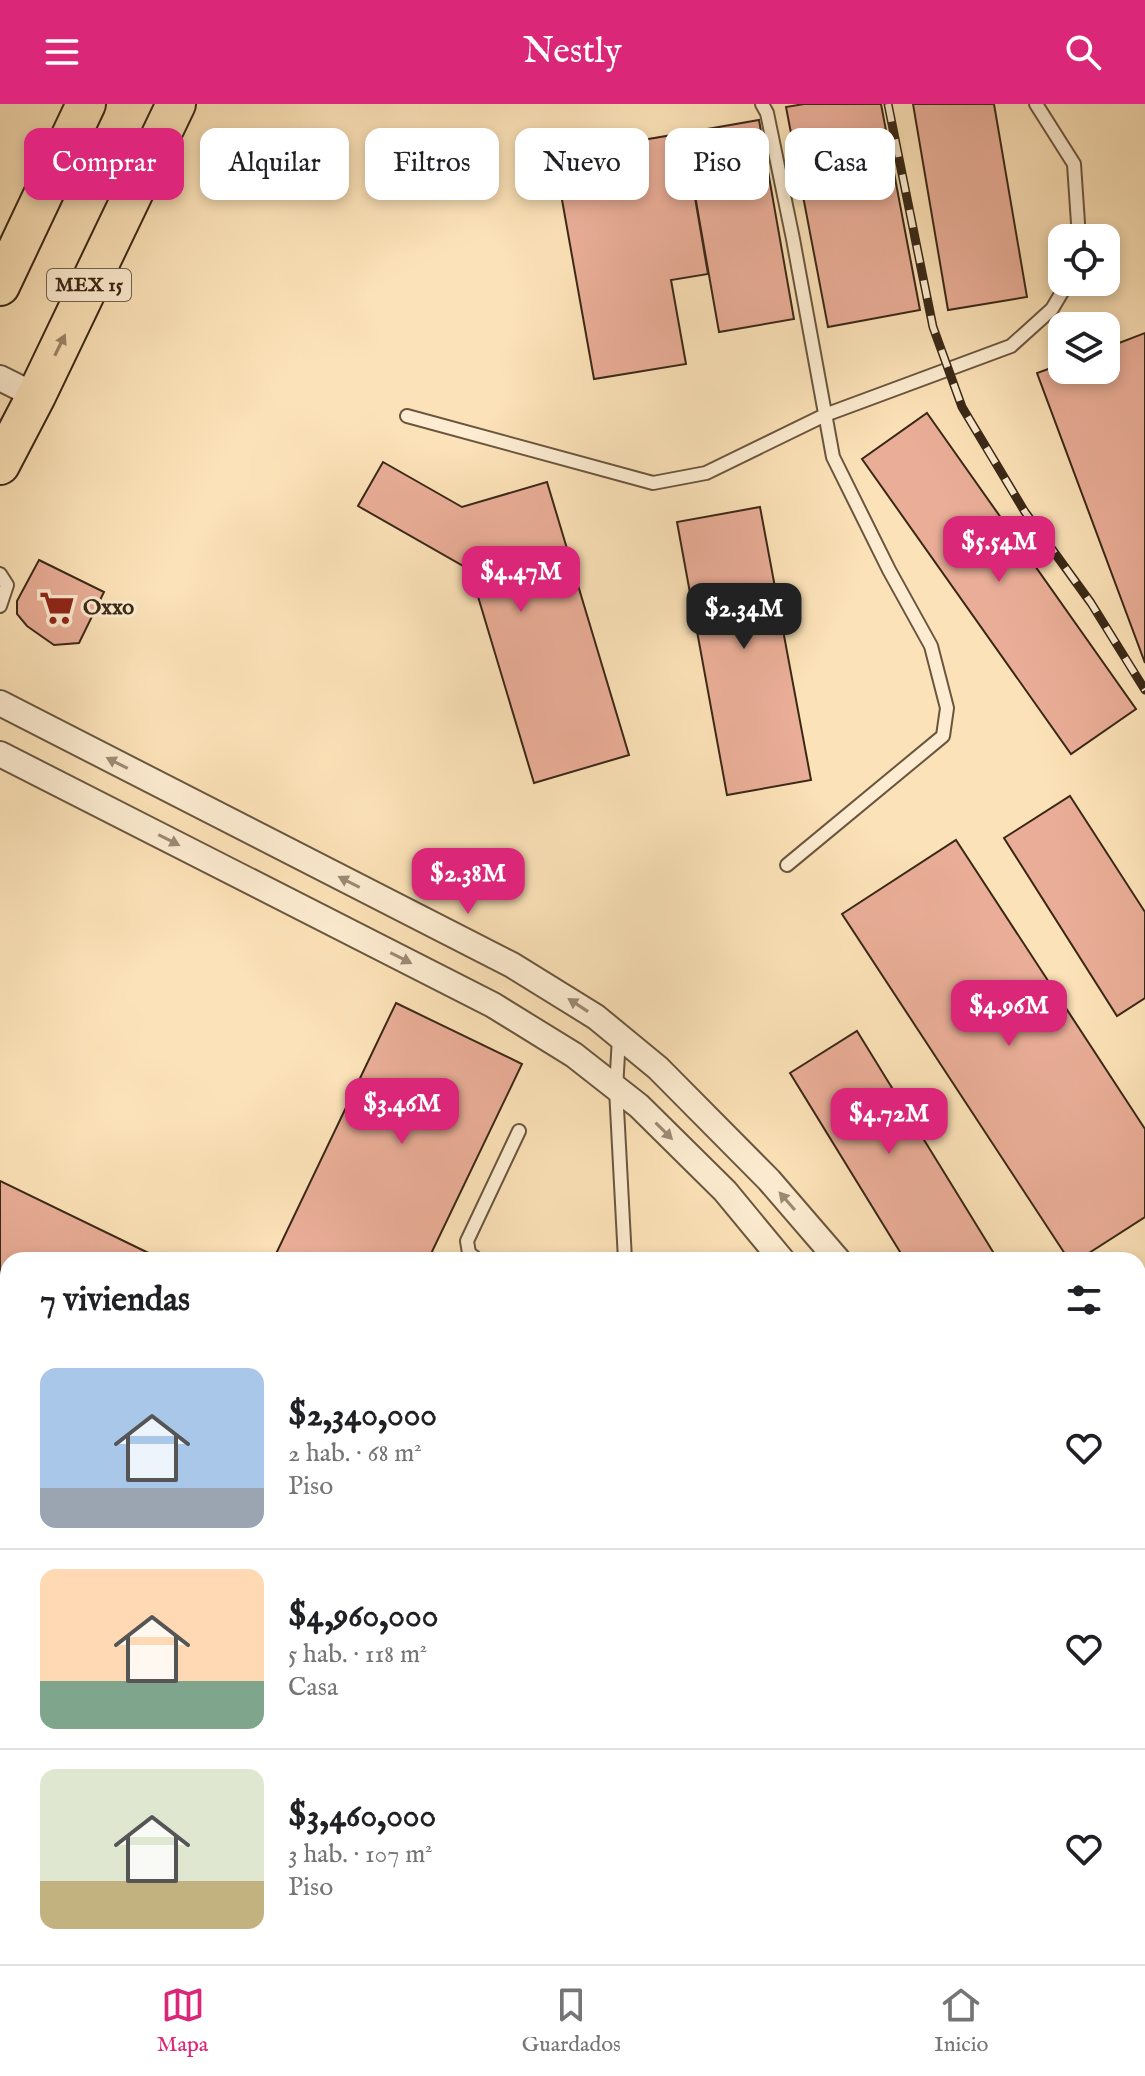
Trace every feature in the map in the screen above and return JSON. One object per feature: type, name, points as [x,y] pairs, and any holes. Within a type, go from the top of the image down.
[{"type":"main road","points":[[0,286],[86,104]]},
{"type":"main road","name":"MEX 15","points":[[0,465],[176,104]]},
{"type":"street","points":[[0,378],[36,396]]},
{"type":"street","points":[[0,703],[512,965],[619,1033],[769,1180],[831,1252]]},
{"type":"street","points":[[0,754],[493,1005],[574,1055],[639,1106],[725,1191],[775,1252]]},
{"type":"lane","points":[[762,104],[767,113],[793,239],[833,457],[931,646],[947,708],[943,736],[787,865]]},
{"type":"lane","points":[[1036,104],[1074,164],[1078,224]]},
{"type":"lane","points":[[407,416],[653,483],[706,473],[825,415],[1011,346],[1052,309],[1060,296]]},
{"type":"lane","points":[[0,574],[7,585],[0,606]]},
{"type":"lane","points":[[619,1033],[616,1089],[625,1252]]},
{"type":"lane","points":[[469,1252],[467,1241],[519,1131]]},
{"type":"building","points":[[804,104],[881,104],[886,128],[790,128],[786,107]]},
{"type":"building","points":[[913,104],[994,104],[1027,297],[948,310]]},
{"type":"building","points":[[759,120],[760,128],[713,128]]},
{"type":"building","points":[[665,136],[665,200],[695,200],[708,274],[671,280],[686,364],[594,379],[562,200],[649,200],[649,139]]},
{"type":"building","points":[[769,177],[794,319],[719,332],[696,200],[769,200]]},
{"type":"building","points":[[895,178],[920,310],[828,327],[804,200],[895,200]]},
{"type":"building","points":[[1145,333],[1145,663],[1037,373],[1048,369],[1048,384],[1120,384],[1120,343]]},
{"type":"building","points":[[927,413],[1136,709],[1071,754],[862,459]]},
{"type":"building","points":[[383,462],[462,507],[547,482],[629,755],[534,783],[470,570],[358,506]]},
{"type":"building","points":[[760,507],[811,780],[727,795],[677,522]]},
{"type":"building","name":"Oxxo","points":[[39,560],[104,592],[79,643],[54,645],[27,626],[17,614],[17,601]]},
{"type":"building","points":[[1070,796],[1145,912],[1145,998],[1117,1016],[1004,838]]},
{"type":"building","points":[[956,840],[1145,1129],[1145,1217],[1090,1252],[1064,1252],[842,914]]},
{"type":"building","points":[[396,1003],[522,1064],[432,1252],[277,1252]]},
{"type":"building","points":[[857,1031],[993,1252],[900,1252],[790,1073]]},
{"type":"building","points":[[0,1181],[146,1252],[0,1252]]},
{"type":"railway","points":[[888,104],[933,327],[962,407],[1025,512],[1091,603],[1145,690]]},
{"type":"place","name":"Oxxo","points":[[57,608]]}]
